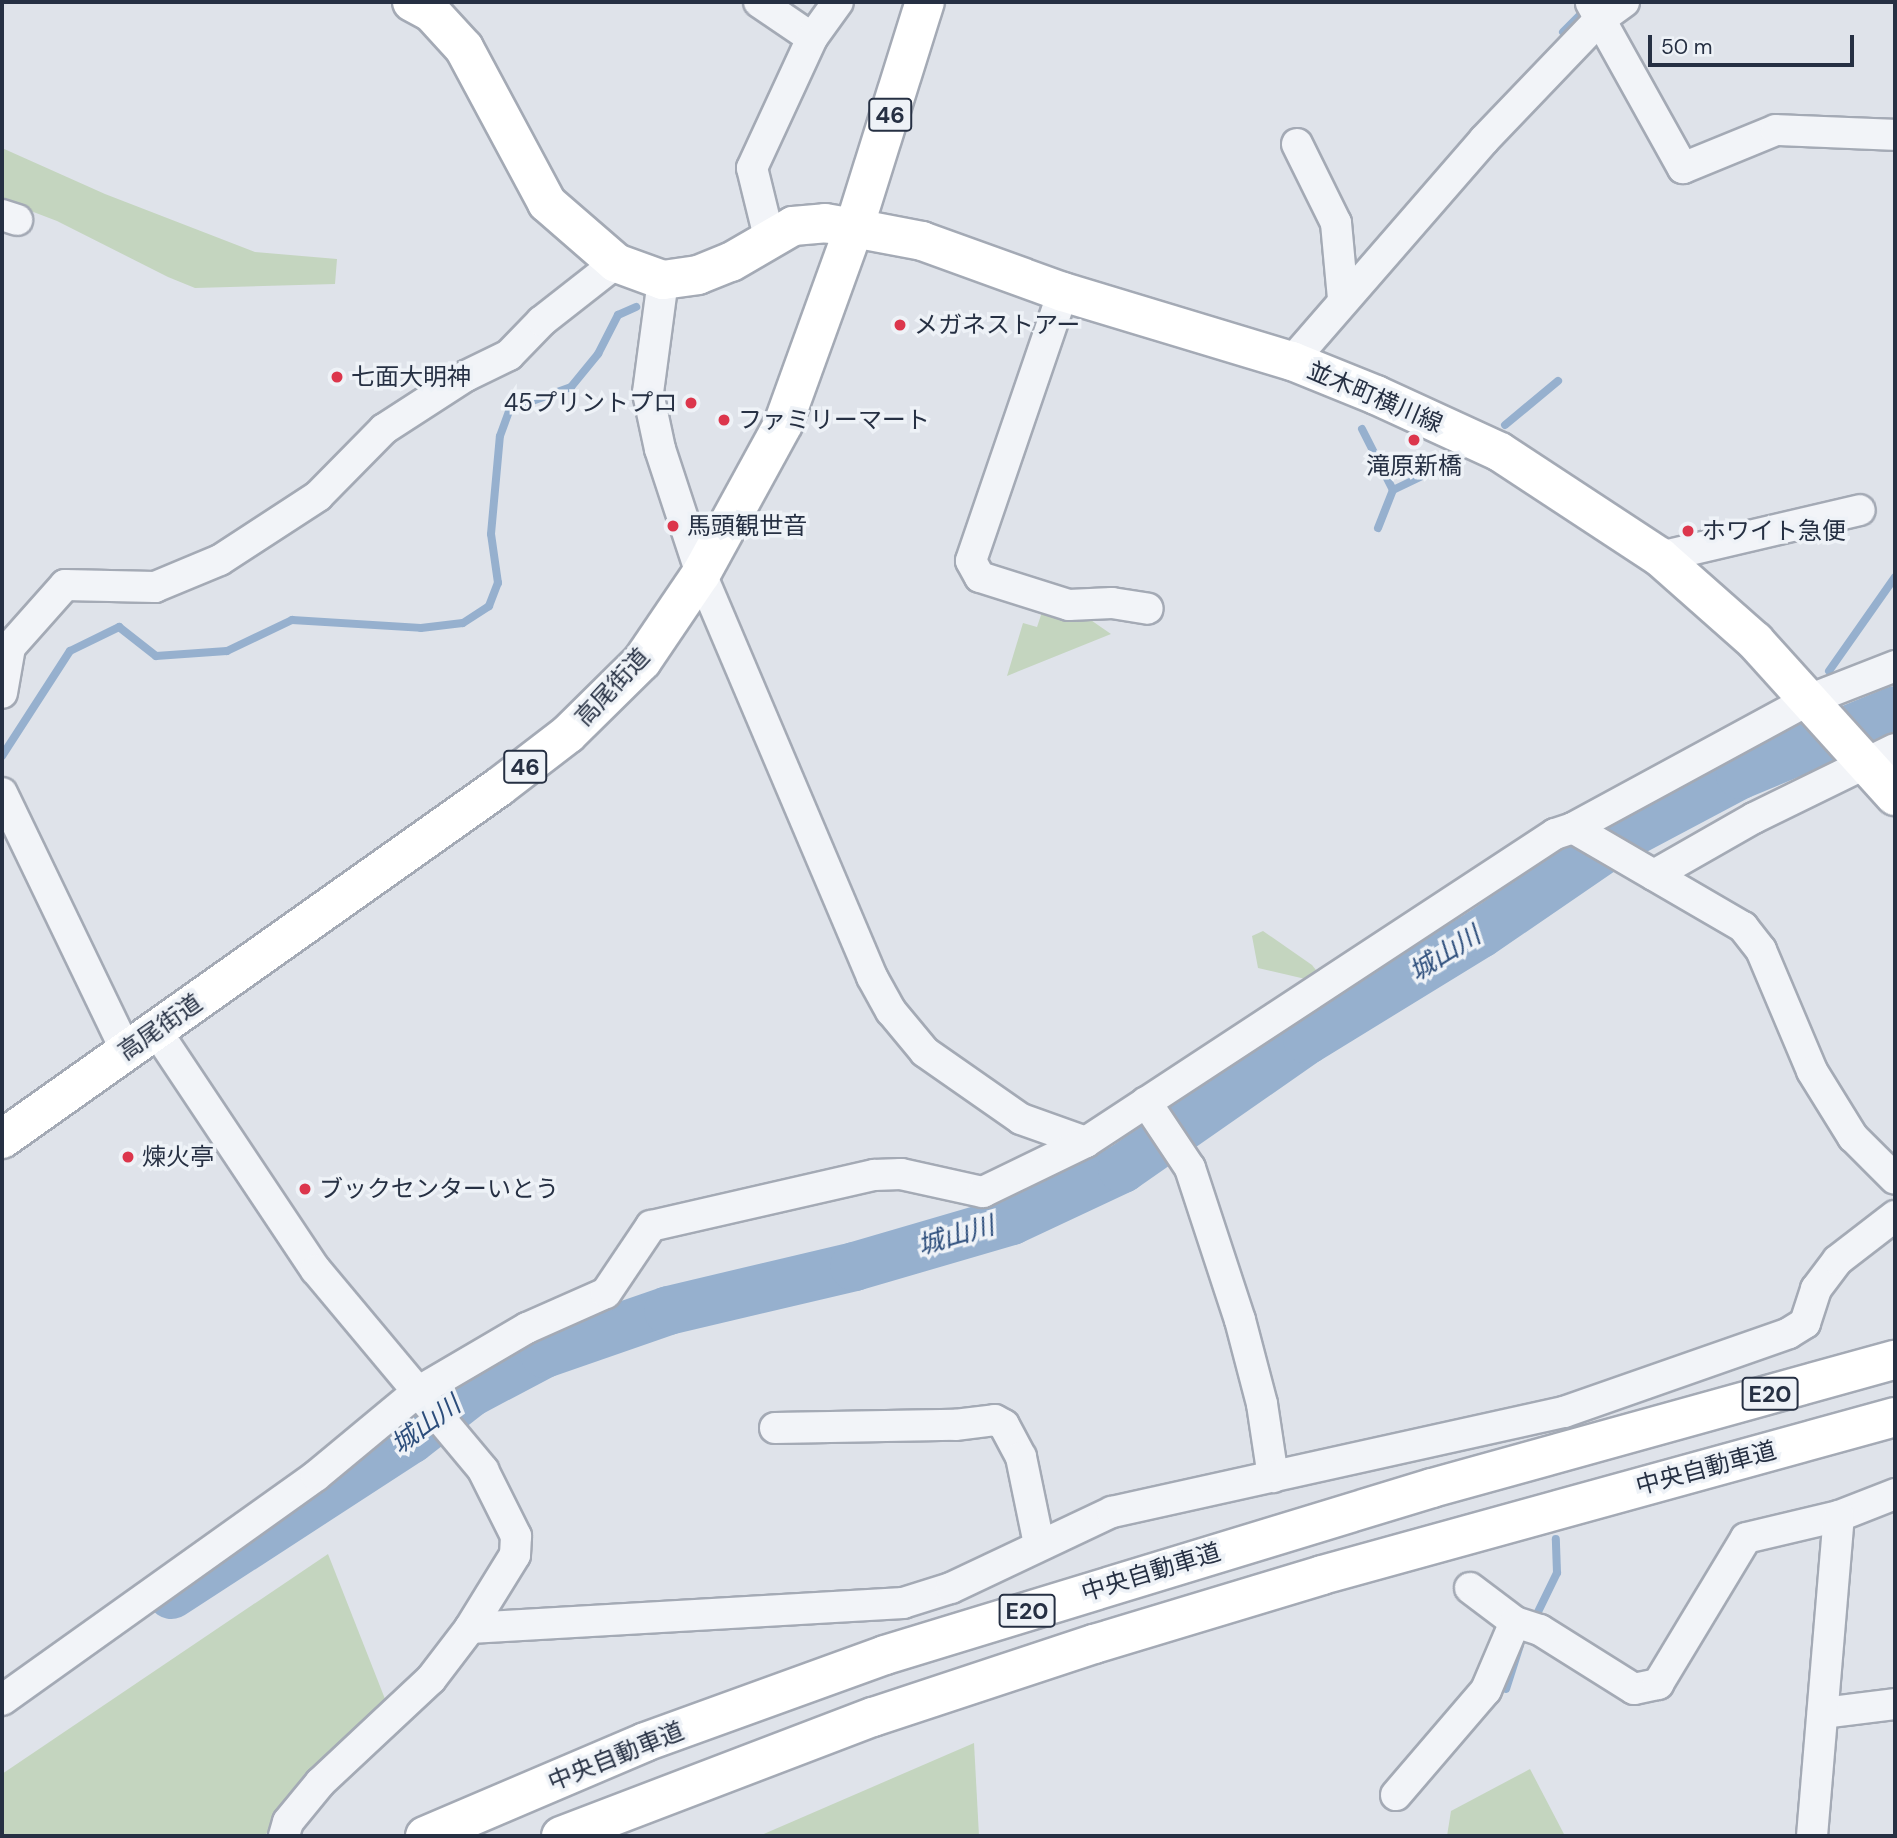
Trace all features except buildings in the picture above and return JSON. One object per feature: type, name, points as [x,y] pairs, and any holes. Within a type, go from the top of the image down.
[{"type":"main road","points":[[412,2],[431,12],[464,48],[547,203],[616,263],[663,279]]},
{"type":"main road","name":"高尾街道","points":[[2,1139],[300,931],[568,734],[642,661],[701,574],[783,424],[854,228],[925,2]]},
{"type":"main road","name":"並木町横川線","points":[[663,279],[698,275],[731,262],[769,237],[793,226],[825,223],[922,241],[1063,292],[1292,361],[1500,452],[1660,557],[1755,641],[1815,704]]},
{"type":"main road","points":[[1815,704],[1874,756],[1895,796]]},
{"type":"main road","name":"中央自動車道","points":[[425,1836],[645,1742],[885,1655],[1644,1428],[1895,1360]]},
{"type":"main road","name":"中央自動車道","points":[[561,1836],[873,1717],[1094,1644],[1655,1481],[1895,1416]]},
{"type":"street","points":[[759,2],[812,38]]},
{"type":"street","points":[[769,237],[752,168],[812,38],[838,2]]},
{"type":"street","points":[[1292,361],[1343,298],[1595,11],[1624,2]]},
{"type":"street","points":[[1595,11],[1683,168],[1776,130],[1895,135]]},
{"type":"street","points":[[1297,144],[1336,223],[1343,298]]},
{"type":"street","points":[[2,693],[10,647],[65,585],[155,587],[220,560],[318,496],[384,429],[466,376],[509,355],[542,321],[616,263]]},
{"type":"street","points":[[663,279],[648,393],[660,449],[701,574],[891,1011],[925,1052],[1021,1119],[1087,1142]]},
{"type":"street","points":[[1063,292],[971,561],[980,577],[1069,605],[1111,603],[1149,609]]},
{"type":"street","points":[[1660,557],[1860,510]]},
{"type":"street","points":[[2,1700],[316,1476],[419,1397],[527,1328],[606,1293],[651,1226],[874,1175],[901,1174],[984,1192],[1087,1142],[1149,1106],[1555,834],[1578,832],[1892,664]]},
{"type":"street","points":[[1645,872],[1874,756]]},
{"type":"street","points":[[2,793],[141,1040],[316,1270],[419,1397],[483,1470],[518,1545],[470,1628],[412,1700],[320,1783],[288,1822],[284,1836]]},
{"type":"street","points":[[1578,832],[1645,872],[1721,911],[1755,942],[1812,1071],[1853,1137],[1895,1179]]},
{"type":"street","points":[[1149,1106],[1186,1163],[1240,1320],[1262,1404],[1273,1477]]},
{"type":"street","points":[[470,1628],[903,1602],[951,1588],[1040,1544],[1131,1506],[1564,1412],[1789,1333],[1805,1323],[1816,1289],[1838,1260],[1895,1216]]},
{"type":"street","points":[[775,1428],[955,1426],[995,1420],[1004,1426],[1021,1457],[1040,1544]]},
{"type":"street","points":[[1470,1588],[1515,1622],[1540,1630],[1634,1689],[1658,1684],[1739,1544],[1746,1538],[1839,1516],[1895,1494]]},
{"type":"street","points":[[1812,1836],[1839,1516]]},
{"type":"street","points":[[1396,1795],[1486,1690],[1515,1622]]},
{"type":"street","points":[[1823,1713],[1895,1704]]},
{"type":"green space","points":[[2,148],[105,194],[255,252],[337,259],[335,284],[195,288],[168,277],[57,221],[2,200]]},
{"type":"green space","points":[[1047,597],[1069,605],[1111,634],[1007,676],[1023,623],[1037,627]]},
{"type":"green space","points":[[1263,931],[1312,965],[1327,984],[1258,968],[1252,936]]},
{"type":"green space","points":[[328,1554],[387,1704],[265,1835],[2,1836],[2,1774]]},
{"type":"green space","points":[[974,1743],[979,1836],[759,1836]]},
{"type":"green space","points":[[1530,1769],[1565,1836],[1447,1836],[1451,1811]]},
{"type":"waterway","points":[[1563,32],[1584,11]]},
{"type":"waterway","points":[[2,756],[70,651],[119,627],[156,656],[227,651],[292,620],[421,628],[463,623],[489,606],[498,583],[491,534],[500,436],[510,409],[571,387],[598,354],[618,315],[636,307]]},
{"type":"waterway","points":[[1505,425],[1558,381]]},
{"type":"waterway","points":[[1362,429],[1393,490],[1443,466]]},
{"type":"waterway","points":[[1378,528],[1393,490]]},
{"type":"waterway","points":[[1829,671],[1895,577]]},
{"type":"waterway","name":"城山川","points":[[171,1594],[410,1439],[470,1392],[544,1353],[668,1310],[854,1266],[1011,1220],[1122,1168],[1307,1039],[1480,933],[1619,838],[1740,774],[1895,710]]},
{"type":"waterway","points":[[1536,1616],[1557,1573],[1556,1539]]},
{"type":"waterway","points":[[1506,1689],[1520,1645]]},
{"type":"place","name":"メガネストアー","points":[[900,325]]},
{"type":"place","name":"七面大明神","points":[[337,377]]},
{"type":"place","name":"45プリントプロ","points":[[691,403]]},
{"type":"place","name":"ファミリーマート","points":[[724,420]]},
{"type":"place","name":"滝原新橋","points":[[1414,440]]},
{"type":"place","name":"馬頭観世音","points":[[673,526]]},
{"type":"place","name":"ホワイト急便","points":[[1688,531]]},
{"type":"place","name":"煉火亭","points":[[128,1157]]},
{"type":"place","name":"ブックセンターいとう","points":[[305,1189]]}]
